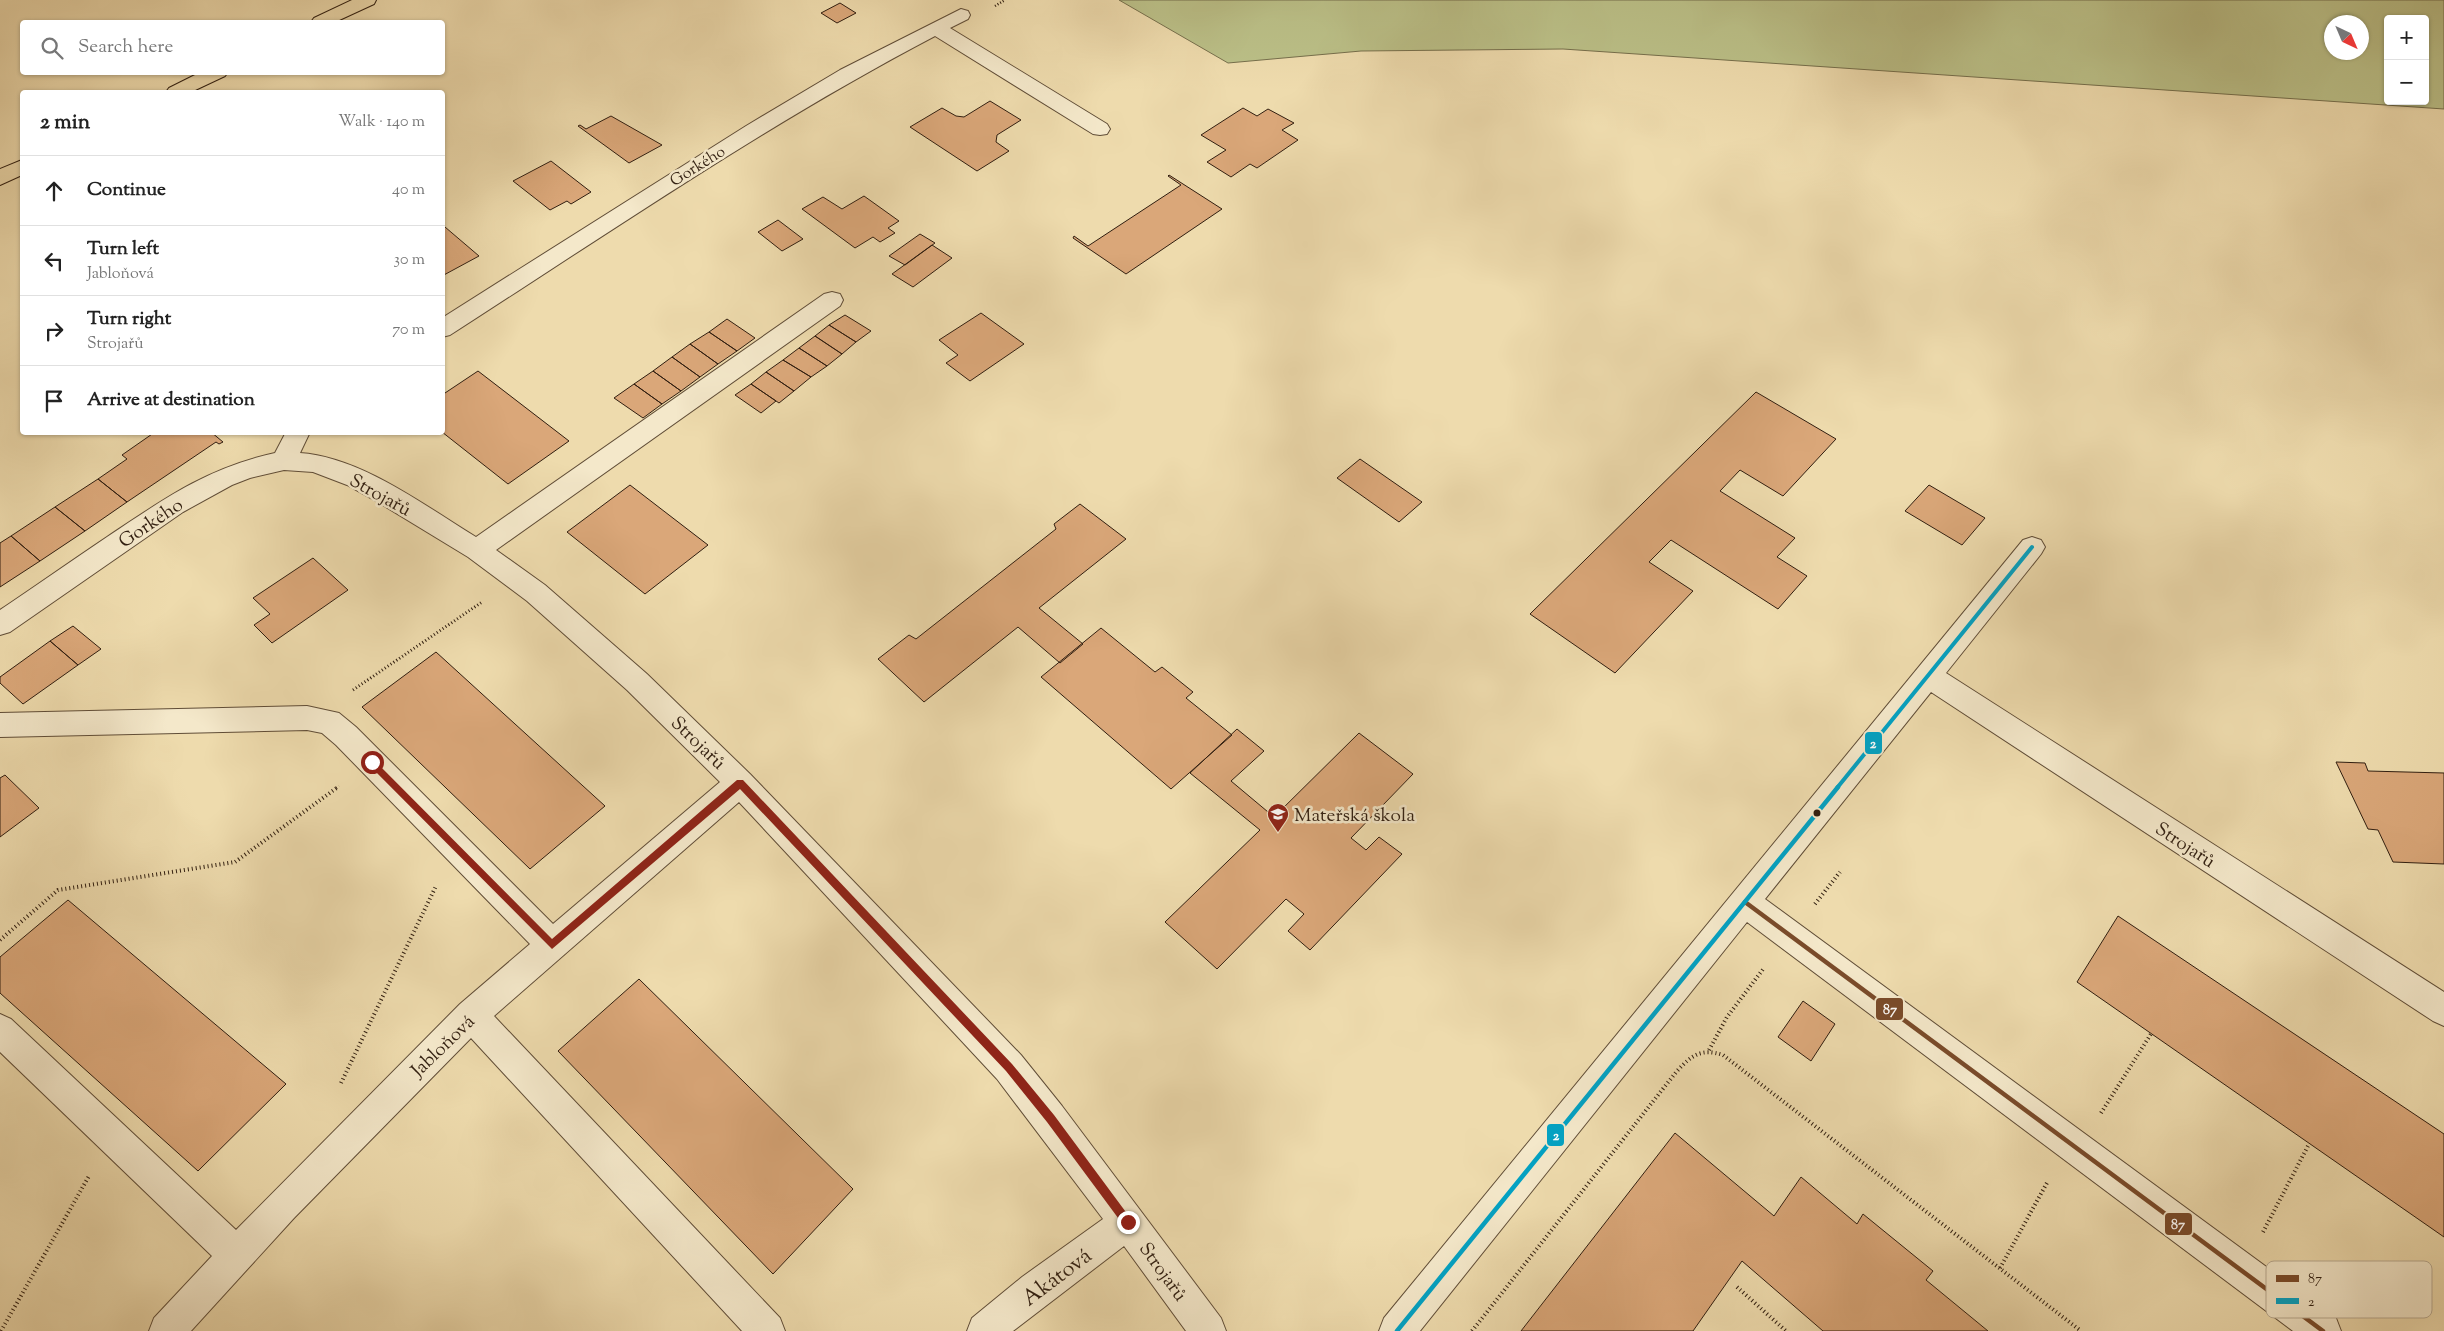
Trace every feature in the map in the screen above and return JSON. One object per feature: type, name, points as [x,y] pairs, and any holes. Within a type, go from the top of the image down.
[{"type":"main road","points":[[325,20],[367,0]]},
{"type":"main road","points":[[180,90],[212,75]]},
{"type":"main road","points":[[0,178],[20,168]]},
{"type":"street","name":"Gorkého","points":[[445,327],[753,130],[847,74],[961,15]]},
{"type":"street","points":[[936,28],[1100,129]]},
{"type":"street","points":[[477,550],[832,300]]},
{"type":"street","points":[[284,461],[297,435]]},
{"type":"street","name":"Gorkého","points":[[0,624],[198,490],[246,469],[284,461]]},
{"type":"street","name":"Strojařů","points":[[284,461],[314,463],[356,478],[477,550],[536,593],[637,682],[740,783],[1009,1067],[1050,1118],[1208,1331]]},
{"type":"street","points":[[1397,1331],[2032,548]]},
{"type":"street","name":"Strojařů","points":[[1928,676],[2444,1010]]},
{"type":"street","points":[[0,725],[308,718],[329,722],[346,736],[552,945]]},
{"type":"street","name":"Jabloňová","points":[[167,1331],[237,1255],[471,1016],[740,783]]},
{"type":"street","points":[[1745,902],[2266,1289]]},
{"type":"street","points":[[471,1016],[767,1331]]},
{"type":"street","points":[[0,1030],[237,1255]]},
{"type":"street","name":"Akátová","points":[[985,1331],[1035,1290],[1128,1222]]},
{"type":"street","points":[[2305,1318],[2323,1331]]},
{"type":"path","points":[[323,721],[361,683],[516,579]]},
{"type":"path","points":[[0,940],[58,890],[235,862],[372,762]]},
{"type":"path","points":[[338,1090],[454,847]]},
{"type":"path","points":[[2124,1077],[2151,1034]]},
{"type":"path","points":[[1472,1331],[1677,1071],[1691,1056],[1700,1051],[1709,1050],[1723,1055],[2081,1331]]},
{"type":"path","points":[[1,1331],[112,1137]]},
{"type":"path","points":[[2242,1271],[2309,1144]]},
{"type":"path","points":[[1737,1287],[1786,1331]]},
{"type":"green space","points":[[1119,0],[2444,0],[2444,109],[2385,105],[2429,105],[2429,15],[2384,15],[2384,105],[1563,49],[1361,51],[1228,63]]},
{"type":"building","points":[[840,3],[856,13],[837,23],[821,13]]},
{"type":"building","points":[[990,101],[1021,120],[997,135],[996,142],[1009,151],[977,171],[910,127],[942,108],[956,116],[964,117]]},
{"type":"building","points":[[1243,108],[1257,116],[1268,109],[1294,123],[1282,130],[1298,140],[1257,168],[1250,164],[1231,177],[1207,162],[1226,150],[1201,135]]},
{"type":"building","points":[[611,116],[662,145],[629,163],[578,126],[580,125],[586,129]]},
{"type":"building","points":[[551,161],[591,192],[571,204],[567,201],[550,210],[513,181]]},
{"type":"building","points":[[1169,175],[1222,209],[1126,274],[1073,238],[1074,236],[1088,246],[1181,185]]},
{"type":"building","points":[[864,196],[899,221],[888,228],[895,233],[880,242],[873,237],[855,248],[802,209],[823,197],[842,209]]},
{"type":"building","points":[[778,220],[803,239],[782,251],[758,232]]},
{"type":"building","points":[[445,227],[479,256],[445,274]]},
{"type":"building","points":[[920,234],[935,243],[905,265],[889,256]]},
{"type":"building","points":[[932,245],[952,258],[913,287],[892,274]]},
{"type":"building","points":[[981,313],[1024,344],[970,381],[946,363],[958,355],[939,340]]},
{"type":"building","points":[[845,315],[871,331],[856,342],[829,325]]},
{"type":"building","points":[[727,319],[755,338],[737,351],[709,332]]},
{"type":"building","points":[[829,325],[856,342],[842,354],[815,336]]},
{"type":"building","points":[[709,332],[737,351],[718,364],[690,344]]},
{"type":"building","points":[[815,336],[842,354],[827,366],[799,348]]},
{"type":"building","points":[[690,344],[718,364],[700,377],[672,357]]},
{"type":"building","points":[[799,348],[827,366],[811,377],[783,360]]},
{"type":"building","points":[[672,357],[700,377],[681,391],[653,371]]},
{"type":"building","points":[[783,360],[811,377],[794,391],[766,372]]},
{"type":"building","points":[[478,371],[569,441],[508,484],[445,434],[445,393]]},
{"type":"building","points":[[653,371],[681,391],[662,404],[634,384]]},
{"type":"building","points":[[766,372],[794,391],[779,403],[751,384]]},
{"type":"building","points":[[634,384],[662,404],[643,418],[614,398]]},
{"type":"building","points":[[751,384],[776,401],[761,413],[735,395]]},
{"type":"building","points":[[1756,392],[1836,439],[1783,496],[1740,470],[1720,491],[1795,538],[1777,557],[1807,576],[1778,609],[1671,540],[1649,562],[1693,591],[1615,673],[1530,614]]},
{"type":"building","points":[[151,435],[215,435],[223,442],[219,444],[216,442],[127,502],[98,479],[127,459],[122,455]]},
{"type":"building","points":[[1360,459],[1422,502],[1399,522],[1337,478]]},
{"type":"building","points":[[98,479],[127,502],[85,531],[55,507]]},
{"type":"building","points":[[630,485],[708,545],[645,594],[567,532]]},
{"type":"building","points":[[1929,485],[1985,518],[1962,545],[1905,511]]},
{"type":"building","points":[[1080,504],[1126,539],[1039,608],[1083,644],[1060,663],[1018,627],[924,702],[878,659],[909,635],[916,639],[1056,529],[1054,524]]},
{"type":"building","points":[[55,507],[85,531],[40,561],[11,536]]},
{"type":"building","points":[[11,536],[40,561],[0,587],[0,543]]},
{"type":"building","points":[[313,558],[348,590],[272,643],[254,625],[270,614],[253,598]]},
{"type":"building","points":[[73,626],[101,649],[78,665],[50,641]]},
{"type":"building","points":[[1101,628],[1155,672],[1162,667],[1193,692],[1186,698],[1232,735],[1171,789],[1041,677]]},
{"type":"building","points":[[50,641],[78,665],[23,704],[0,683],[0,677]]},
{"type":"building","points":[[436,652],[605,806],[530,869],[362,707]]},
{"type":"building","points":[[1237,729],[1264,751],[1231,781],[1274,817],[1359,733],[1413,774],[1351,838],[1366,850],[1379,837],[1402,854],[1310,950],[1288,931],[1304,914],[1286,899],[1217,969],[1165,922],[1260,830],[1190,773]]},
{"type":"building","points":[[2336,762],[2365,763],[2368,771],[2444,773],[2444,864],[2393,862],[2378,830],[2368,829]]},
{"type":"building","points":[[5,775],[39,808],[0,837],[0,778]]},
{"type":"building","points":[[68,900],[286,1084],[198,1171],[0,993],[0,957]]},
{"type":"building","points":[[2118,916],[2444,1134],[2444,1237],[2077,982]]},
{"type":"building","points":[[639,979],[853,1189],[773,1274],[558,1051]]},
{"type":"building","points":[[1803,1001],[1835,1024],[1811,1061],[1778,1037]]},
{"type":"building","points":[[1675,1133],[1774,1216],[1801,1177],[1857,1224],[1863,1214],[1933,1271],[1926,1280],[1988,1331],[1823,1331],[1742,1261],[1693,1331],[1521,1331]]},
{"type":"transit line","name":"2","points":[[1397,1331],[2032,547]]},
{"type":"transit line","name":"87","points":[[1745,902],[2266,1289]]},
{"type":"transit line","name":"87","points":[[2305,1318],[2323,1331]]},
{"type":"place","name":"Mateřská škola","points":[[1278,833]]},
{"type":"route","points":[[372,762],[552,945],[740,783],[801,845],[1009,1067],[1128,1222]]}]
